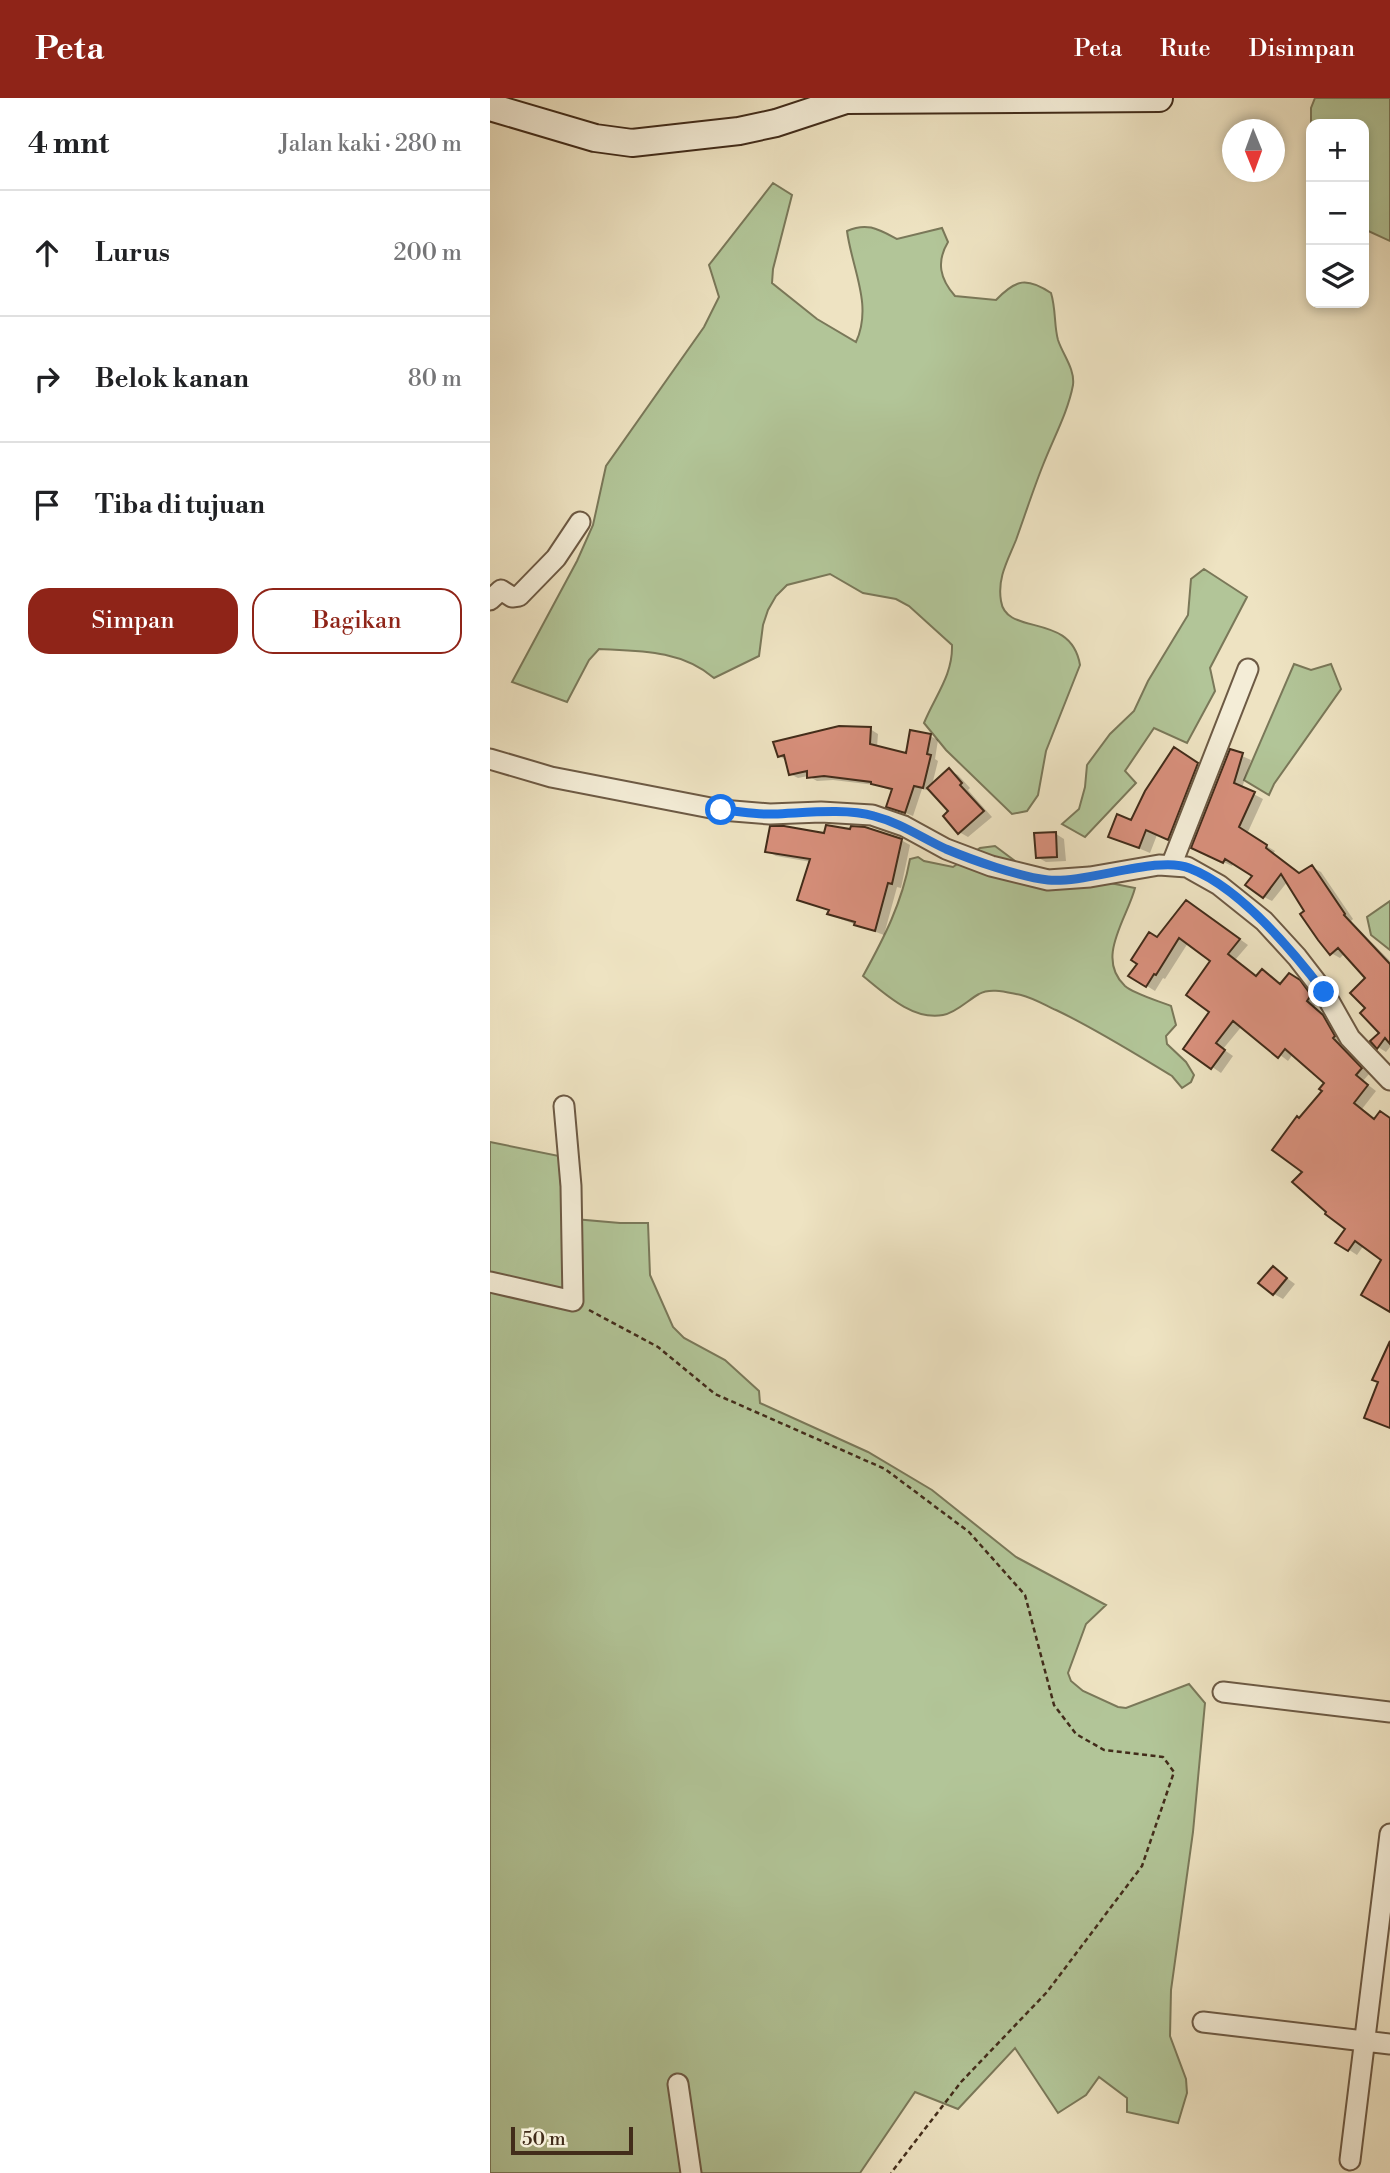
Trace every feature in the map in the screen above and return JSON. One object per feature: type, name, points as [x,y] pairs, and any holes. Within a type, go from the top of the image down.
[{"type":"street","points":[[490,107],[596,138],[632,143],[739,131],[776,123],[846,100],[1159,98]]},
{"type":"street","points":[[490,600],[501,590],[512,597],[519,596],[556,558],[580,522]]},
{"type":"street","points":[[1171,866],[1248,669]]},
{"type":"street","points":[[490,759],[551,777],[721,810],[770,814],[821,812],[872,815],[904,826],[946,849],[991,866],[1048,880],[1090,877],[1159,865],[1187,867],[1219,885],[1264,922],[1297,957],[1324,992],[1350,1038],[1390,1080]]},
{"type":"street","points":[[490,1282],[573,1301],[571,1186],[564,1106]]},
{"type":"street","points":[[1223,1692],[1390,1712]]},
{"type":"street","points":[[1350,2160],[1390,1834]]},
{"type":"street","points":[[1203,2022],[1390,2044]]},
{"type":"street","points":[[678,2084],[691,2173]]},
{"type":"path","points":[[573,1301],[658,1347],[715,1394],[886,1469],[969,1532],[1025,1595],[1054,1705],[1076,1734],[1104,1750],[1163,1757],[1174,1772],[1142,1866],[1047,1992],[961,2082],[891,2173]]},
{"type":"green space","points":[[1315,98],[1390,98],[1390,241],[1369,231],[1369,119],[1311,119]]},
{"type":"green space","points":[[773,183],[792,195],[773,269],[772,283],[817,319],[856,342],[861,328],[862,301],[847,231],[854,228],[872,228],[897,239],[942,228],[948,242],[942,256],[941,270],[955,296],[996,300],[1016,284],[1022,283],[1035,284],[1051,293],[1058,340],[1070,368],[1073,385],[1064,415],[1004,569],[1000,593],[1005,612],[1014,619],[1065,637],[1074,648],[1080,665],[1046,751],[1038,795],[1027,811],[1012,814],[946,750],[924,723],[950,666],[952,645],[909,606],[896,599],[863,593],[830,574],[787,585],[776,596],[768,610],[759,656],[714,678],[674,657],[599,649],[589,660],[567,702],[512,682],[577,561],[593,525],[606,466],[704,327],[719,297],[709,265]]},
{"type":"green space","points":[[1204,569],[1247,597],[1210,668],[1215,691],[1187,743],[1154,728],[1125,771],[1136,783],[1085,837],[1062,824],[1079,809],[1087,765],[1110,734],[1134,711],[1148,681],[1188,615],[1191,579]]},
{"type":"green space","points":[[1294,664],[1311,670],[1331,664],[1341,689],[1269,795],[1244,780]]},
{"type":"green space","points":[[995,846],[1015,861],[1030,878],[1105,882],[1135,888],[1113,951],[1116,975],[1129,989],[1171,1006],[1176,1025],[1166,1036],[1167,1044],[1186,1062],[1194,1075],[1191,1082],[1182,1088],[1172,1076],[1115,1042],[1071,1017],[1025,996],[1000,991],[984,992],[953,1012],[932,1016],[910,1010],[863,976],[891,920],[910,859],[918,857],[924,861],[953,867],[980,848]]},
{"type":"green space","points":[[1390,901],[1390,950],[1371,935],[1367,917]]},
{"type":"green space","points":[[490,1142],[559,1156],[563,1218],[648,1223],[650,1275],[673,1327],[684,1338],[725,1360],[759,1391],[760,1403],[868,1452],[932,1490],[1016,1557],[1106,1605],[1086,1624],[1068,1673],[1071,1681],[1083,1691],[1126,1708],[1189,1684],[1205,1703],[1193,1832],[1171,1990],[1170,2036],[1186,2079],[1187,2093],[1178,2123],[1127,2112],[1127,2098],[1099,2077],[1086,2095],[1058,2113],[1015,2048],[958,2109],[915,2092],[860,2173],[490,2173]]},
{"type":"building","points":[[839,726],[871,727],[870,744],[906,753],[910,730],[931,734],[927,754],[931,755],[923,788],[914,786],[905,813],[886,807],[892,789],[871,782],[824,776],[807,778],[807,771],[789,775],[784,755],[778,757],[773,742]]},
{"type":"building","points":[[1174,747],[1198,763],[1168,840],[1146,830],[1139,848],[1108,837],[1117,814],[1131,820],[1145,791]]},
{"type":"building","points":[[1230,749],[1243,753],[1234,783],[1255,792],[1239,827],[1267,845],[1266,848],[1299,873],[1312,865],[1344,915],[1390,964],[1390,1044],[1385,1038],[1377,1049],[1370,1041],[1379,1033],[1360,1013],[1365,1008],[1350,993],[1365,978],[1338,948],[1330,955],[1300,914],[1304,911],[1281,874],[1263,898],[1245,885],[1252,876],[1225,859],[1223,863],[1191,848]]},
{"type":"building","points":[[949,768],[962,783],[960,785],[984,811],[958,834],[943,816],[948,811],[927,788]]},
{"type":"building","points":[[826,825],[850,829],[851,826],[865,827],[902,839],[892,884],[888,883],[875,931],[827,914],[829,910],[797,900],[810,859],[765,852],[770,826],[824,833]]},
{"type":"building","points":[[1056,832],[1057,857],[1036,858],[1034,833]]},
{"type":"building","points":[[1186,900],[1240,939],[1228,954],[1256,976],[1262,969],[1280,984],[1289,973],[1300,980],[1311,995],[1307,1001],[1323,1015],[1335,1036],[1333,1038],[1362,1068],[1356,1075],[1368,1085],[1354,1103],[1374,1119],[1380,1111],[1390,1118],[1390,1312],[1361,1295],[1381,1260],[1355,1241],[1348,1251],[1335,1243],[1345,1229],[1292,1182],[1302,1172],[1272,1150],[1297,1116],[1299,1118],[1322,1091],[1319,1089],[1324,1083],[1285,1049],[1278,1058],[1233,1021],[1216,1043],[1225,1050],[1211,1069],[1183,1049],[1209,1012],[1186,995],[1210,961],[1179,938],[1146,987],[1128,976],[1137,964],[1131,960],[1149,932],[1157,937]]},
{"type":"building","points":[[1273,1266],[1287,1278],[1273,1295],[1258,1283]]},
{"type":"building","points":[[1390,1341],[1390,1428],[1364,1418],[1378,1382],[1372,1380]]},
{"type":"route","points":[[721,810],[770,814],[821,812],[872,815],[904,826],[946,849],[991,866],[1048,880],[1090,877],[1159,865],[1187,867],[1219,885],[1264,922],[1297,957],[1324,992]]}]
